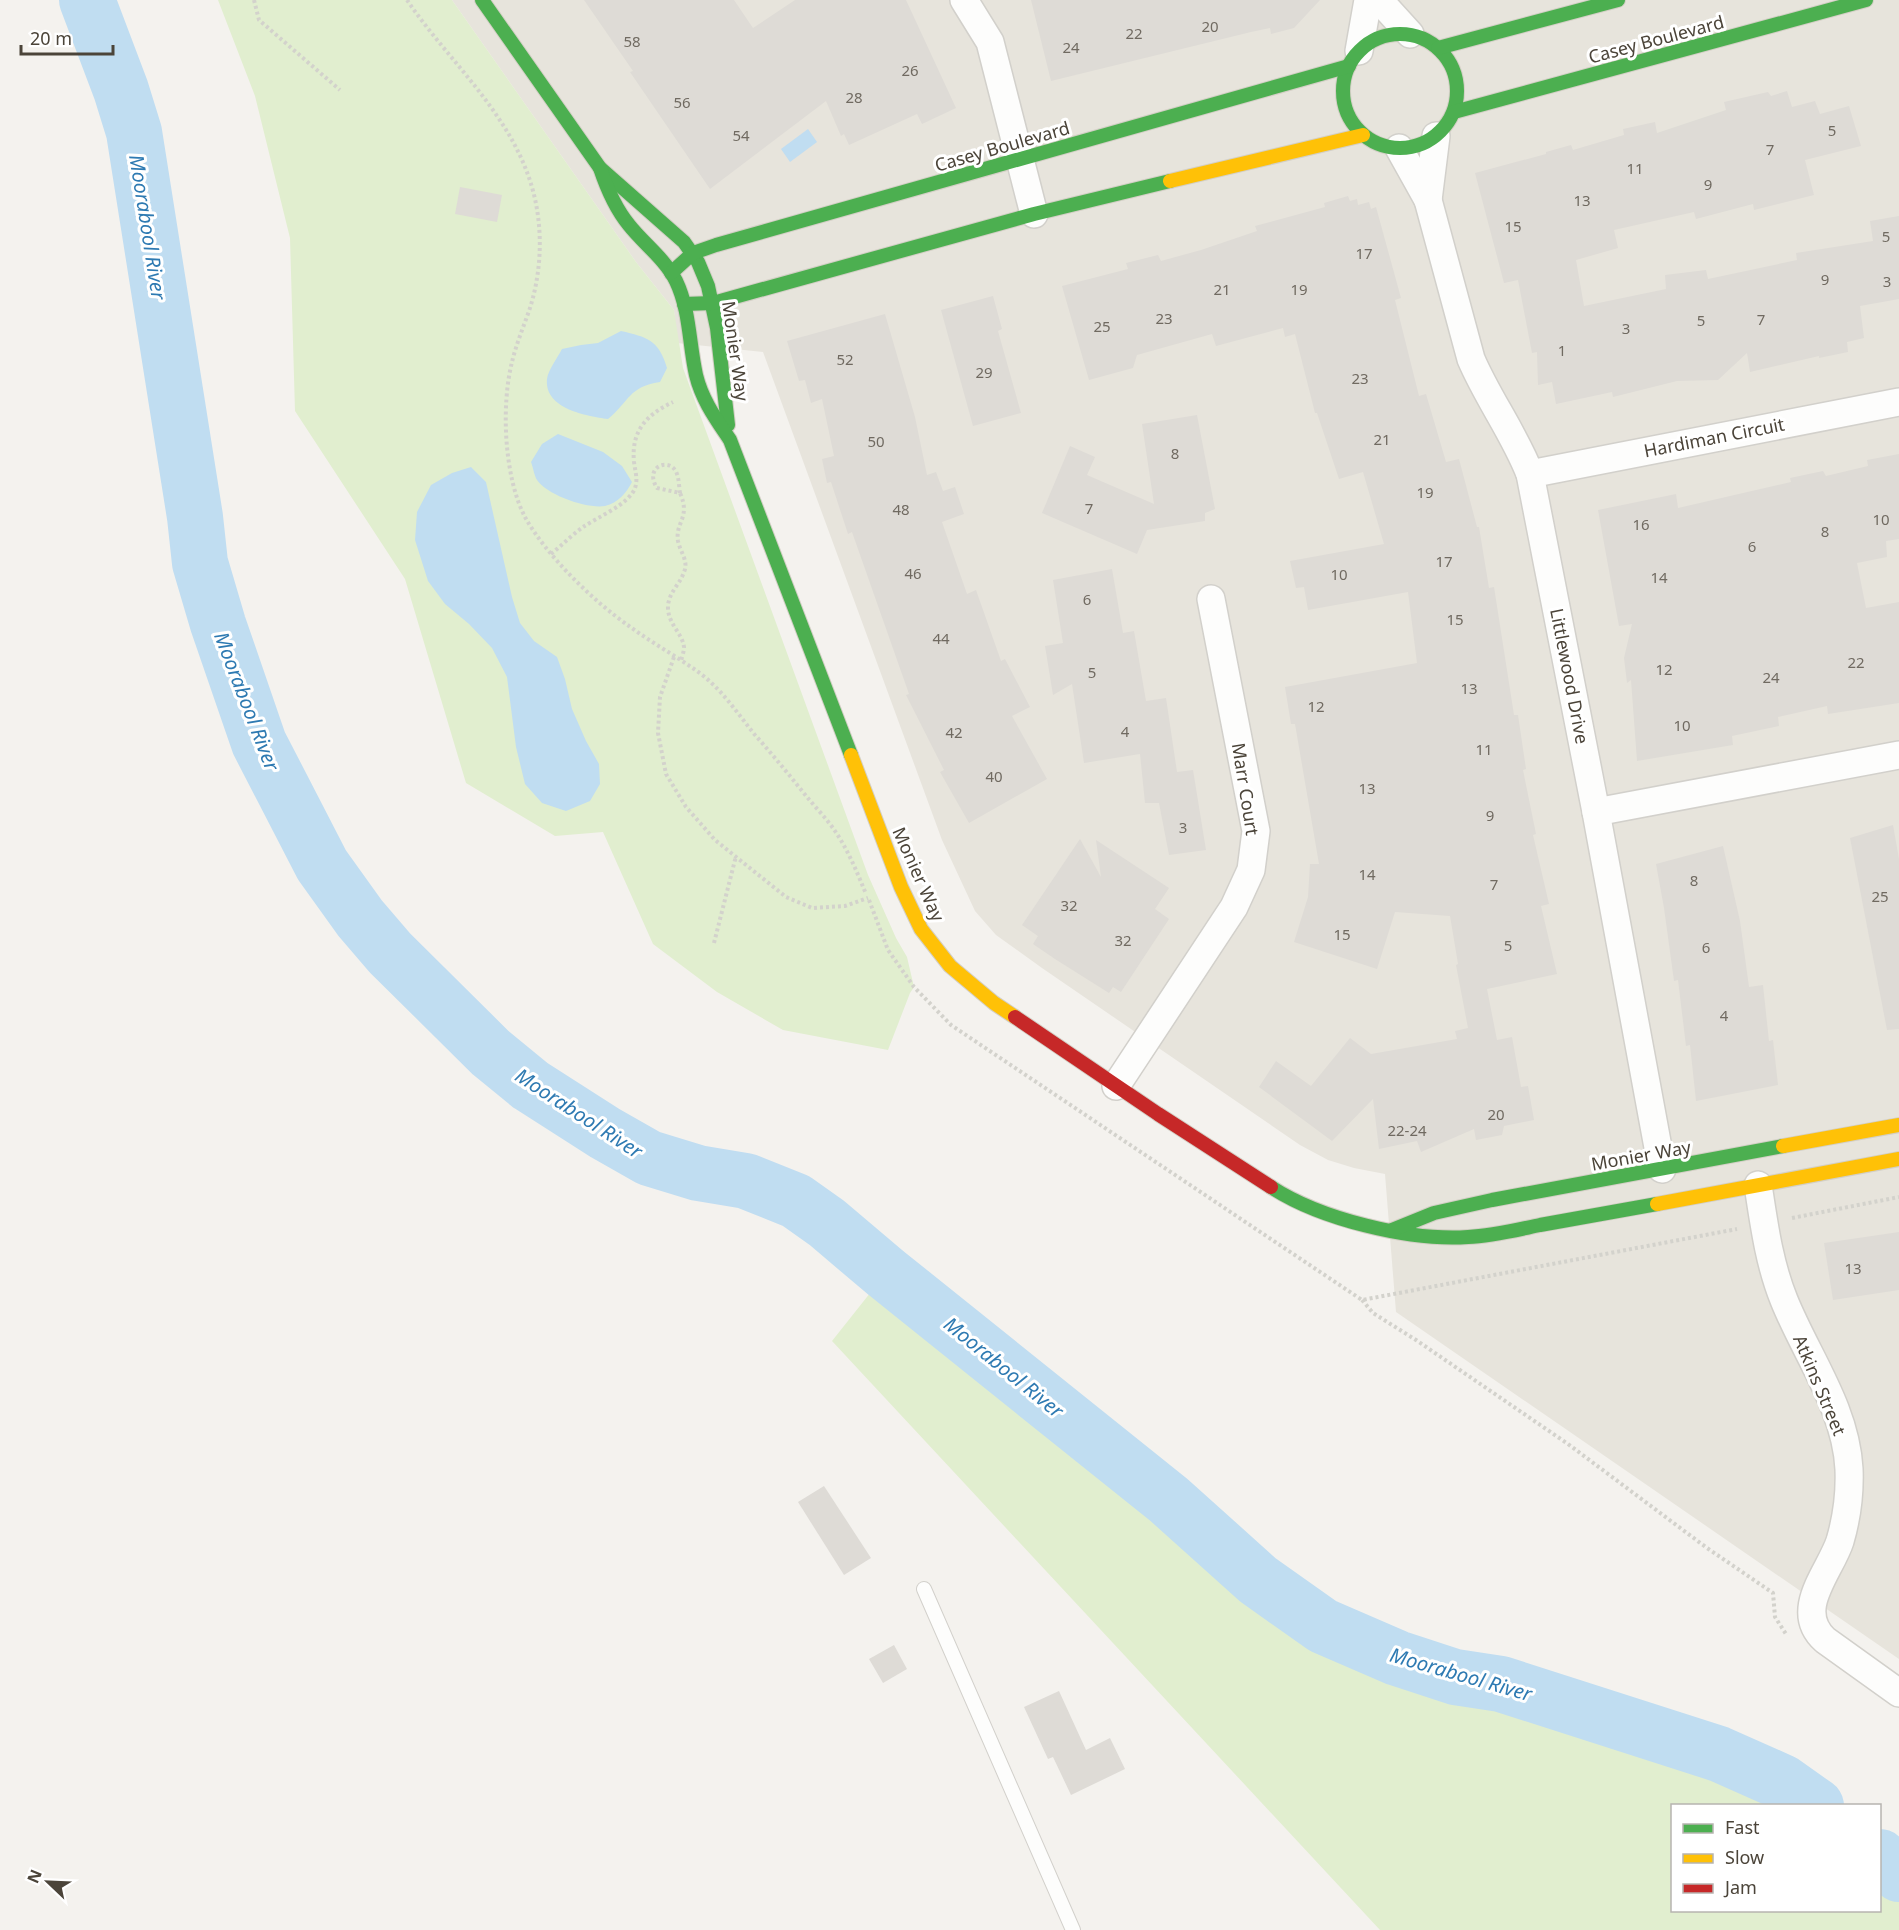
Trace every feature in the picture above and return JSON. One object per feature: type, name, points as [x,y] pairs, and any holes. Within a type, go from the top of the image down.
[{"type":"street","name":"Monier Way","points":[[482,0],[600,168],[674,232],[693,253],[703,271],[712,303],[730,440]]},
{"type":"street","points":[[964,0],[990,42],[1034,214]]},
{"type":"street","points":[[1354,58],[1374,40],[1392,34],[1410,34],[1428,40],[1438,48],[1452,66],[1457,84],[1454,112],[1436,136],[1418,146],[1399,148],[1380,145],[1363,135],[1350,120],[1344,101],[1343,83],[1354,58],[1368,0]]},
{"type":"street","points":[[1379,0],[1410,34]]},
{"type":"street","points":[[1438,48],[1618,0]]},
{"type":"street","name":"Casey Boulevard","points":[[1454,112],[1866,0]]},
{"type":"street","name":"Casey Boulevard","points":[[671,273],[693,253],[1021,160],[1354,58]]},
{"type":"street","points":[[684,304],[712,303],[1034,214],[1363,135]]},
{"type":"street","name":"Littlewood Drive","points":[[1428,200],[1436,136]]},
{"type":"street","name":"Littlewood Drive","points":[[1399,148],[1428,200],[1471,359],[1480,381],[1513,435],[1530,474],[1665,1185]]},
{"type":"street","name":"Monier Way","points":[[600,168],[610,196],[622,217],[671,273],[684,304],[700,390],[730,440],[901,887],[921,929],[950,966],[994,1003],[1288,1198],[1341,1221],[1440,1239],[1482,1236],[1665,1185],[1755,1168],[1899,1125]]},
{"type":"street","name":"Hardiman Circuit","points":[[1530,474],[1899,402]]},
{"type":"street","name":"Marr Court","points":[[1116,1086],[1233,907],[1251,870],[1256,831],[1211,599]]},
{"type":"street","points":[[1596,812],[1899,755]]},
{"type":"street","name":"Monier Way","points":[[1392,1230],[1434,1214],[1467,1205],[1665,1185],[1755,1168],[1899,1159]]},
{"type":"street","name":"Atkins Street","points":[[1755,1168],[1776,1280],[1791,1317],[1832,1402],[1843,1437],[1848,1466],[1849,1498],[1846,1517],[1839,1543],[1813,1599],[1812,1619],[1817,1631],[1825,1640],[1899,1693]]},
{"type":"lane","points":[[924,1589],[1073,1930]]},
{"type":"path","points":[[254,0],[259,20],[340,90]]},
{"type":"path","points":[[551,554],[581,529],[628,498],[638,481],[634,462],[634,442],[638,430],[658,409],[677,400]]},
{"type":"path","points":[[680,493],[657,488],[653,482],[652,473],[657,467],[671,466],[676,472],[685,510],[678,541],[686,562],[685,571],[675,587],[668,606],[669,618],[681,637],[684,648],[681,661]]},
{"type":"path","points":[[674,657],[660,697],[658,734],[666,774],[686,807],[715,840],[786,897],[812,908],[845,906],[868,898]]},
{"type":"path","points":[[714,943],[736,856]]},
{"type":"path","points":[[1502,1272],[1899,1197]]},
{"type":"path","points":[[1362,1300],[1373,1312],[1568,1444],[1707,1548],[1773,1593],[1774,1617],[1782,1631],[1789,1637]]},
{"type":"shaded area","points":[[452,0],[1899,0],[1899,1659],[1396,1312],[1385,1174],[1328,1160],[1300,1145],[996,935],[975,911],[942,840],[763,352],[677,343],[674,310],[636,262]]},
{"type":"green space","points":[[218,0],[452,0],[636,262],[674,310],[683,368],[868,875],[907,957],[914,987],[888,1050],[783,1030],[717,992],[653,944],[603,832],[555,836],[466,783],[405,579],[295,411],[290,238],[255,96]]},
{"type":"green space","points":[[886,1273],[1169,1500],[1258,1580],[1323,1626],[1397,1658],[1594,1689],[1773,1804],[1671,1804],[1671,1912],[1881,1912],[1881,1880],[1899,1897],[1899,1930],[1380,1930],[832,1341]]},
{"type":"water","points":[[808,129],[817,142],[790,162],[781,149]]},
{"type":"water","points":[[621,331],[651,341],[660,351],[667,368],[660,382],[649,384],[635,391],[608,419],[579,413],[559,404],[548,389],[547,379],[562,349],[598,343]]},
{"type":"water","points":[[558,434],[603,452],[622,466],[632,482],[622,497],[605,506],[588,505],[558,496],[542,486],[536,478],[531,462],[542,444]]},
{"type":"water","points":[[471,467],[486,482],[520,623],[534,641],[557,657],[572,709],[599,764],[600,784],[590,801],[566,811],[542,803],[525,784],[516,747],[507,677],[492,648],[469,624],[445,604],[428,581],[415,540],[417,512],[431,485],[452,473]]},
{"type":"building","points":[[584,0],[734,0],[753,28],[795,0],[906,0],[956,108],[922,124],[917,114],[849,145],[844,134],[841,136],[826,101],[710,189]]},
{"type":"building","points":[[1031,0],[1320,0],[1294,28],[1271,34],[1270,28],[1251,32],[1051,81]]},
{"type":"building","points":[[1787,91],[1792,107],[1815,101],[1820,114],[1849,106],[1861,146],[1805,160],[1814,195],[1754,210],[1753,204],[1696,219],[1694,212],[1614,230],[1618,248],[1576,260],[1584,306],[1666,289],[1665,275],[1706,270],[1708,279],[1797,260],[1796,253],[1873,241],[1870,221],[1899,216],[1899,299],[1860,306],[1864,338],[1847,342],[1848,352],[1819,358],[1819,356],[1750,372],[1747,353],[1718,380],[1677,381],[1613,397],[1612,392],[1556,404],[1552,382],[1538,385],[1537,352],[1532,353],[1518,280],[1504,283],[1475,173],[1571,145],[1573,150],[1624,135],[1623,129],[1655,122],[1657,133],[1726,110],[1724,102],[1768,92],[1771,96]]},
{"type":"building","points":[[460,187],[502,195],[497,222],[455,214]]},
{"type":"building","points":[[1348,196],[1350,201],[1357,199],[1358,205],[1369,202],[1371,209],[1376,207],[1401,298],[1395,300],[1419,396],[1426,394],[1446,462],[1459,459],[1477,527],[1479,527],[1489,588],[1494,587],[1514,715],[1518,715],[1526,769],[1523,770],[1536,834],[1533,835],[1549,904],[1541,906],[1557,974],[1487,989],[1497,1040],[1512,1037],[1521,1087],[1528,1086],[1534,1120],[1504,1126],[1502,1135],[1476,1140],[1474,1129],[1421,1152],[1417,1141],[1379,1149],[1373,1099],[1332,1141],[1259,1087],[1276,1061],[1311,1086],[1350,1038],[1371,1054],[1457,1039],[1455,1031],[1468,1028],[1456,965],[1458,964],[1450,916],[1395,912],[1377,969],[1294,942],[1308,897],[1310,864],[1319,864],[1295,724],[1291,724],[1285,687],[1417,663],[1408,592],[1308,610],[1304,587],[1296,588],[1290,561],[1384,544],[1363,472],[1339,479],[1317,413],[1315,413],[1295,334],[1285,337],[1283,328],[1216,346],[1212,334],[1137,355],[1133,368],[1089,380],[1062,286],[1128,269],[1126,263],[1158,255],[1161,261],[1201,250],[1257,231],[1255,226],[1325,207],[1324,203]]},
{"type":"building","points":[[993,296],[1002,329],[998,331],[1021,413],[973,426],[941,310]]},
{"type":"building","points":[[885,314],[915,417],[927,475],[936,472],[943,491],[955,487],[964,514],[942,522],[967,594],[976,590],[1001,661],[1005,659],[1030,707],[1012,716],[1047,779],[969,823],[940,772],[944,770],[906,695],[909,694],[852,532],[848,534],[831,482],[827,483],[822,459],[834,456],[822,399],[811,403],[805,380],[799,381],[787,341]]},
{"type":"building","points":[[1197,415],[1215,509],[1205,513],[1205,521],[1147,530],[1137,554],[1042,513],[1070,446],[1095,457],[1087,475],[1154,504],[1142,424]]},
{"type":"building","points":[[1899,454],[1899,539],[1886,541],[1887,557],[1857,563],[1866,608],[1899,602],[1899,703],[1828,714],[1827,706],[1778,717],[1779,726],[1732,736],[1733,745],[1637,761],[1631,680],[1627,683],[1624,658],[1632,624],[1619,626],[1598,510],[1676,494],[1678,508],[1791,482],[1790,478],[1823,471],[1826,476],[1868,466],[1867,460]]},
{"type":"building","points":[[1112,569],[1123,633],[1134,631],[1146,701],[1166,698],[1177,772],[1193,770],[1206,850],[1169,855],[1159,803],[1145,803],[1140,754],[1084,763],[1072,684],[1053,695],[1045,646],[1063,643],[1053,580]]},
{"type":"building","points":[[1893,825],[1899,859],[1899,1029],[1887,1030],[1850,838]]},
{"type":"building","points":[[1080,839],[1101,877],[1096,840],[1169,888],[1155,909],[1169,919],[1121,992],[1113,987],[1109,993],[1055,959],[1033,944],[1038,936],[1022,925]]},
{"type":"building","points":[[1723,846],[1740,921],[1749,987],[1763,985],[1769,1041],[1773,1040],[1778,1085],[1696,1101],[1690,1045],[1686,1046],[1678,980],[1674,981],[1656,864]]},
{"type":"building","points":[[1899,1232],[1899,1290],[1833,1300],[1824,1243]]},
{"type":"building","points":[[824,1486],[871,1558],[844,1575],[798,1502]]},
{"type":"building","points":[[894,1645],[907,1669],[883,1683],[869,1659]]},
{"type":"building","points":[[1059,1691],[1086,1750],[1110,1738],[1125,1769],[1071,1795],[1053,1757],[1048,1759],[1024,1707]]},
{"type":"waterway","name":"Moorabool River","points":[[87,0],[121,90],[134,132],[195,517],[200,563],[218,624],[259,743],[322,865],[360,918],[390,953],[491,1053],[530,1085],[605,1133],[649,1158],[698,1173],[746,1181],[796,1201],[827,1223],[1169,1500],[1258,1580],[1323,1626],[1397,1658],[1455,1677],[1501,1684],[1719,1754],[1782,1782],[1813,1804]]},
{"type":"waterway","name":"Moorabool River","points":[[1881,1858],[1899,1874]]},
{"type":"traffic: fast","points":[[482,0],[600,168],[684,242],[698,262],[708,286],[717,328],[728,425]]},
{"type":"traffic: fast","points":[[1438,48],[1618,0]]},
{"type":"traffic: fast","points":[[1454,112],[1866,0]]},
{"type":"traffic: fast","points":[[1400,34],[1422,38],[1440,51],[1453,69],[1457,91],[1453,113],[1440,131],[1422,144],[1400,148],[1378,144],[1360,131],[1347,113],[1343,91],[1347,69],[1360,51],[1378,38],[1400,34]]},
{"type":"traffic: fast","points":[[671,273],[693,253],[716,245],[1349,66]]},
{"type":"traffic: fast","points":[[600,168],[612,198],[624,219],[666,266],[681,292],[687,315],[696,375],[702,393],[730,440],[851,755]]},
{"type":"traffic: fast","points":[[684,304],[713,303],[1034,214],[1170,181]]},
{"type":"traffic: fast","points":[[1392,1230],[1434,1213],[1492,1200],[1783,1146]]},
{"type":"traffic: fast","points":[[1271,1187],[1314,1209],[1366,1226],[1445,1237],[1495,1234],[1657,1204]]},
{"type":"traffic: slow","points":[[1170,181],[1363,135]]},
{"type":"traffic: slow","points":[[851,755],[901,887],[921,929],[950,966],[994,1003],[1015,1017]]},
{"type":"traffic: slow","points":[[1783,1146],[1899,1125]]},
{"type":"traffic: slow","points":[[1657,1204],[1899,1159]]},
{"type":"traffic: jam","points":[[1015,1017],[1271,1187]]}]
